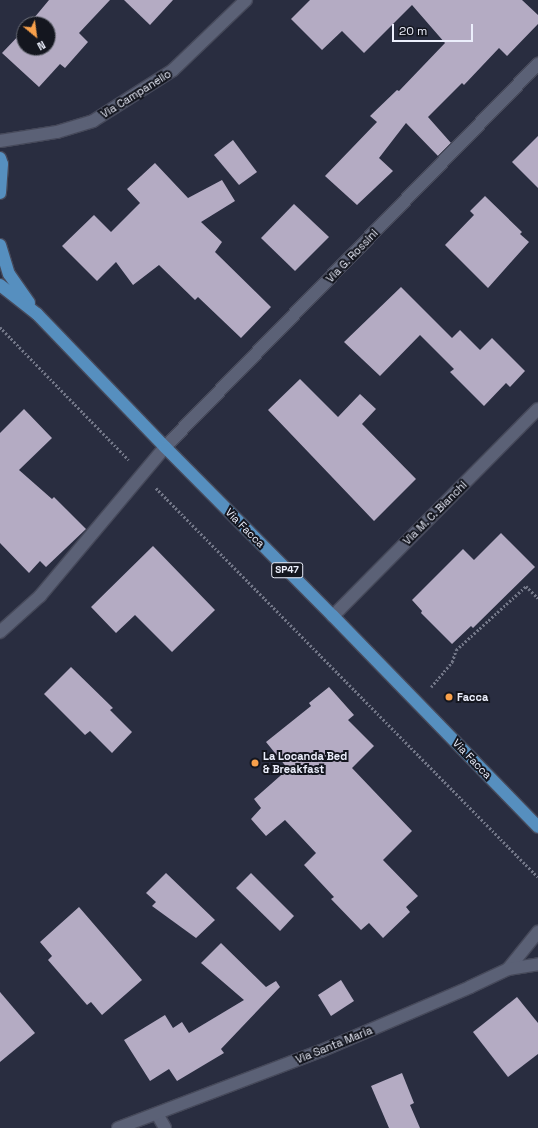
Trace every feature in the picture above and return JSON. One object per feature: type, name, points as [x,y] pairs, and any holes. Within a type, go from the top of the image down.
[{"type":"main road","points":[[0,158],[2,164],[0,193]]},
{"type":"main road","name":"Via Facca","points":[[0,245],[9,274],[37,314]]},
{"type":"main road","name":"Via Facca","points":[[0,285],[37,314],[165,447],[333,616],[538,827]]},
{"type":"street","name":"Via Campanello","points":[[0,141],[57,132],[93,121],[173,70],[246,0]]},
{"type":"street","name":"Via G. Rossini","points":[[0,632],[40,596],[165,447],[538,64]]},
{"type":"street","name":"Via M. C. Bianchi","points":[[333,616],[538,409]]},
{"type":"street","name":"Via Santa Maria","points":[[508,969],[538,932]]},
{"type":"street","name":"Via Santa Maria","points":[[118,1128],[321,1051],[470,987],[508,969],[538,964]]},
{"type":"street","points":[[157,1114],[165,1128]]},
{"type":"path","points":[[0,327],[538,877]]},
{"type":"path","points":[[436,692],[431,687],[452,662],[456,650],[526,586],[538,598]]},
{"type":"building","points":[[49,0],[110,0],[79,33],[88,42],[65,68],[60,64],[39,87],[2,53],[16,38],[16,56],[56,56],[56,16],[36,16]]},
{"type":"building","points":[[124,0],[173,0],[150,25]]},
{"type":"building","points":[[310,0],[522,0],[538,15],[538,24],[507,56],[499,48],[464,85],[462,83],[428,117],[451,143],[438,156],[406,123],[379,158],[393,171],[357,205],[325,176],[377,122],[370,116],[397,90],[399,91],[445,43],[412,5],[364,53],[342,31],[322,50],[291,19]]},
{"type":"building","points":[[538,136],[538,188],[512,162]]},
{"type":"building","points":[[233,140],[257,172],[239,185],[214,155]]},
{"type":"building","points":[[155,163],[188,198],[222,180],[235,201],[201,222],[222,242],[215,252],[271,307],[241,338],[198,297],[195,300],[159,265],[133,285],[116,262],[97,281],[62,246],[94,215],[111,232],[140,203],[127,189]]},
{"type":"building","points":[[485,196],[522,232],[520,234],[529,242],[488,288],[445,245],[474,215],[470,211]]},
{"type":"building","points":[[294,204],[329,237],[295,271],[261,238]]},
{"type":"building","points":[[401,287],[452,338],[460,330],[480,350],[492,338],[525,371],[510,387],[506,383],[484,406],[450,372],[454,369],[420,335],[380,376],[344,342]]},
{"type":"building","points":[[300,379],[338,417],[360,394],[376,409],[362,424],[416,479],[374,521],[268,410]]},
{"type":"building","points":[[24,409],[52,438],[19,470],[52,499],[54,497],[86,529],[46,567],[40,561],[29,573],[0,543],[0,433]]},
{"type":"building","points":[[501,533],[535,567],[473,628],[471,626],[452,644],[421,613],[422,611],[412,600],[463,549],[474,560]]},
{"type":"building","points":[[153,546],[215,610],[172,652],[135,615],[116,633],[91,607]]},
{"type":"building","points":[[71,667],[113,708],[110,710],[132,732],[112,753],[90,731],[85,735],[44,694]]},
{"type":"building","points":[[329,687],[354,715],[348,720],[374,746],[352,768],[412,831],[383,860],[418,896],[406,907],[410,912],[383,938],[369,923],[361,930],[331,899],[334,897],[304,865],[316,853],[285,820],[266,836],[251,819],[261,808],[254,799],[288,769],[266,742],[311,706],[309,703]]},
{"type":"building","points":[[166,873],[215,920],[196,938],[152,906],[156,902],[146,893]]},
{"type":"building","points":[[251,873],[294,916],[280,931],[236,888]]},
{"type":"building","points":[[79,907],[142,980],[102,1015],[91,1002],[87,1005],[48,960],[52,956],[40,942]]},
{"type":"building","points":[[221,943],[266,987],[276,981],[280,987],[221,1049],[224,1053],[177,1081],[169,1069],[150,1081],[124,1040],[165,1015],[173,1028],[182,1022],[189,1033],[244,1000],[201,963]]},
{"type":"building","points":[[341,980],[354,1001],[331,1016],[318,995]]},
{"type":"building","points":[[0,992],[35,1033],[0,1062]]},
{"type":"building","points":[[517,997],[538,1023],[538,1054],[508,1077],[473,1032]]},
{"type":"building","points":[[402,1073],[414,1103],[410,1105],[420,1128],[389,1128],[371,1086]]},
{"type":"place","name":"Facca","points":[[449,697]]},
{"type":"place","name":"La Locanda Bed & Breakfast","points":[[255,763]]}]
